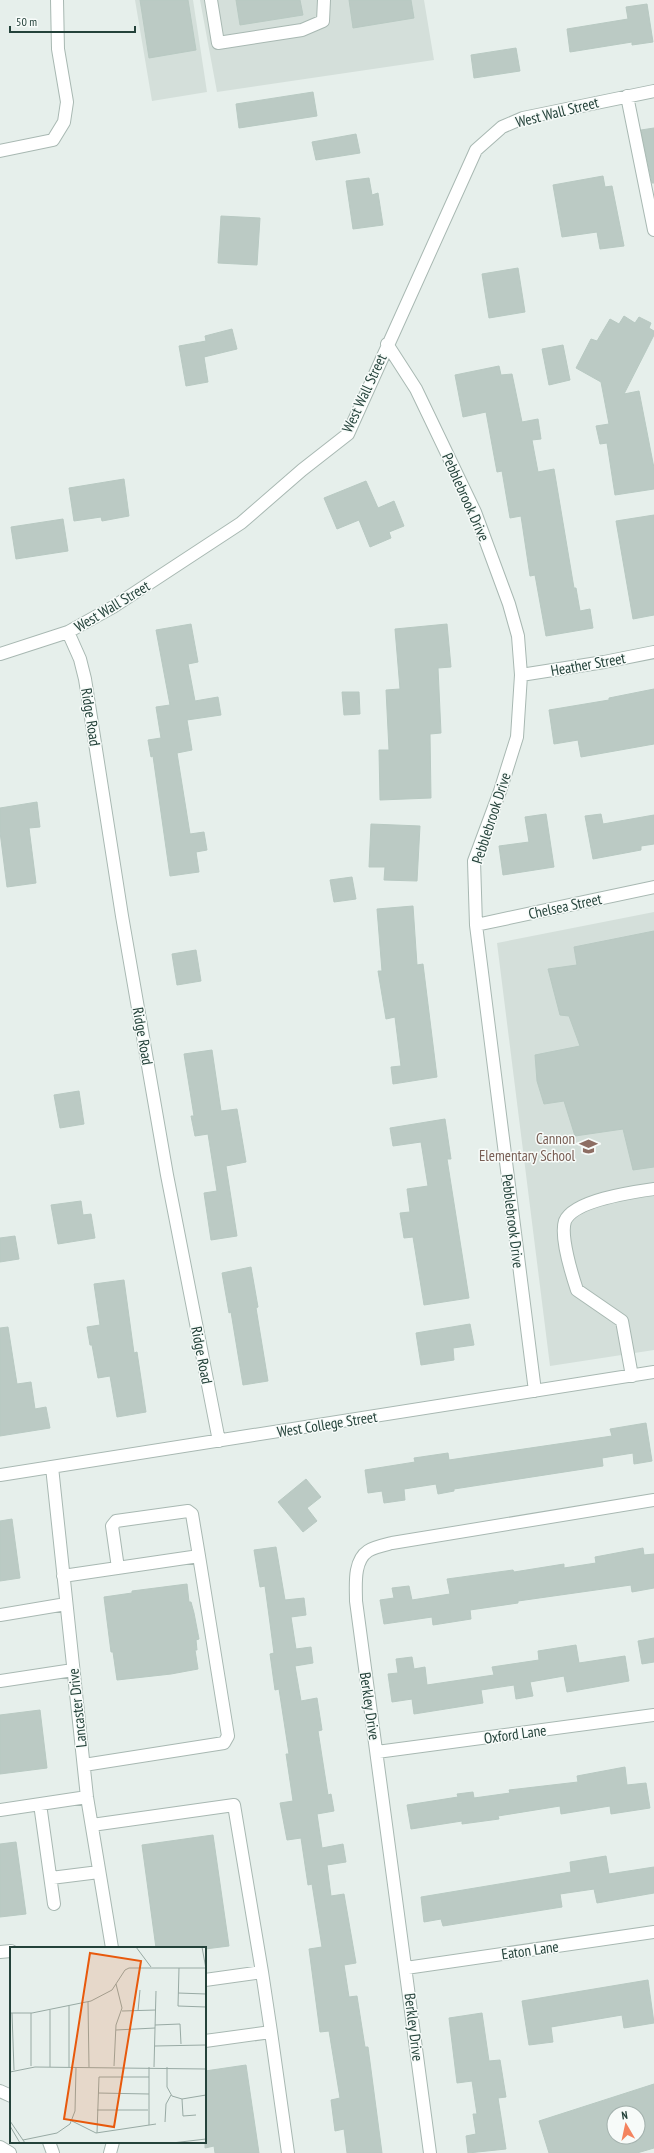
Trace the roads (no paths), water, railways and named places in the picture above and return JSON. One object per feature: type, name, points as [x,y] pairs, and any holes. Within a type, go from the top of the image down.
[{"type":"street","points":[[0,151],[53,140],[64,122],[67,102],[58,49],[57,0]]},
{"type":"street","points":[[211,0],[218,43],[302,30],[322,21],[324,0]]},
{"type":"street","name":"West Wall Street","points":[[0,654],[68,632],[113,607],[241,523],[302,470],[348,434],[387,344],[476,150],[502,127],[523,118],[654,91]]},
{"type":"street","points":[[627,96],[654,230]]},
{"type":"street","name":"Pebblebrook Drive","points":[[387,344],[416,389],[475,512],[509,604],[518,636],[521,675],[516,737],[500,791],[474,861],[476,924],[534,1391]]},
{"type":"street","name":"Ridge Road","points":[[68,632],[80,659],[85,679],[122,916],[166,1167],[219,1441]]},
{"type":"street","name":"Heather Street","points":[[521,675],[604,662],[654,652]]},
{"type":"street","name":"Chelsea Street","points":[[476,924],[654,888]]},
{"type":"street","points":[[632,1376],[622,1321],[577,1290],[567,1256],[565,1223],[571,1212],[609,1196],[654,1189]]},
{"type":"street","name":"West College Street","points":[[0,1476],[654,1372]]},
{"type":"street","name":"Lancaster Drive","points":[[52,1467],[87,1797],[112,1947]]},
{"type":"street","name":"Berkley Drive","points":[[430,2153],[356,1601],[356,1576],[361,1559],[367,1551],[392,1543],[654,1500]]},
{"type":"street","points":[[84,1765],[224,1743],[228,1736],[192,1514],[188,1511],[116,1521],[112,1526],[118,1568]]},
{"type":"street","points":[[63,1576],[199,1556]]},
{"type":"street","points":[[0,1615],[66,1604]]},
{"type":"street","points":[[0,1681],[73,1670]]},
{"type":"street","name":"Oxford Lane","points":[[377,1752],[654,1715]]},
{"type":"street","points":[[0,1810],[87,1797]]},
{"type":"street","points":[[40,1804],[54,1904]]},
{"type":"street","points":[[92,1826],[234,1805],[262,1972],[288,2153]]},
{"type":"street","points":[[51,1878],[100,1872]]},
{"type":"street","name":"Eaton Lane","points":[[406,1968],[654,1932]]},
{"type":"street","points":[[0,1952],[10,1951]]},
{"type":"street","points":[[206,1980],[262,1972]]},
{"type":"street","points":[[206,2041],[271,2032]]},
{"type":"street","points":[[0,2091],[10,2096]]},
{"type":"street","points":[[49,2143],[53,2153]]},
{"type":"street","points":[[110,2153],[113,2143]]},
{"type":"street","points":[[0,2147],[10,2153]]},
{"type":"place","name":"Cannon Elementary School","points":[[588,1147]]}]
